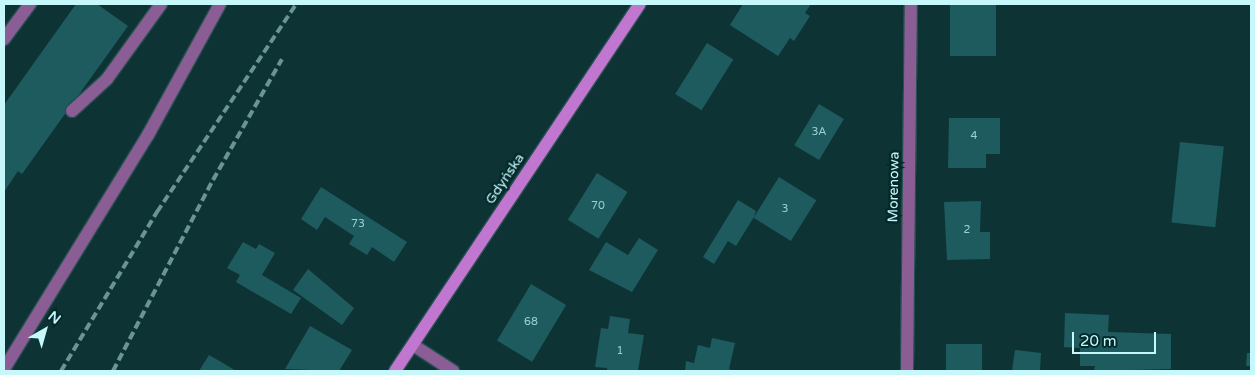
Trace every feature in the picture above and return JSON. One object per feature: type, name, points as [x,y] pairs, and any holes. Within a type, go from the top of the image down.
[{"type":"main road","name":"Gdyńska","points":[[395,371],[640,4]]},
{"type":"street","points":[[4,39],[30,4]]},
{"type":"street","points":[[72,111],[107,79],[161,4]]},
{"type":"street","points":[[4,369],[124,176],[220,4]]},
{"type":"street","name":"Morenowa","points":[[907,371],[911,4]]},
{"type":"street","points":[[413,345],[453,371]]},
{"type":"building","points":[[76,4],[97,4],[128,26],[22,174],[18,171],[4,192],[4,105]]},
{"type":"building","points":[[743,4],[811,4],[805,13],[810,16],[794,41],[790,38],[778,56],[730,25]]},
{"type":"building","points":[[950,4],[996,4],[996,56],[950,56]]},
{"type":"building","points":[[707,43],[733,59],[701,110],[675,94]]},
{"type":"building","points":[[819,104],[844,119],[819,160],[794,145]]},
{"type":"building","points":[[949,118],[1000,118],[1000,154],[986,154],[986,168],[948,168]]},
{"type":"building","points":[[1180,142],[1224,147],[1215,227],[1172,223]]},
{"type":"building","points":[[597,173],[628,192],[598,239],[568,220]]},
{"type":"building","points":[[779,177],[816,200],[791,241],[754,218]]},
{"type":"building","points":[[321,187],[407,242],[394,262],[372,247],[367,255],[349,244],[354,236],[325,217],[317,230],[301,219]]},
{"type":"building","points":[[738,200],[756,211],[754,217],[736,246],[728,241],[714,264],[703,257]]},
{"type":"building","points":[[981,201],[980,232],[990,232],[990,259],[947,260],[944,202]]},
{"type":"building","points":[[639,238],[658,250],[632,292],[589,270],[606,242],[628,255]]},
{"type":"building","points":[[243,242],[256,249],[259,244],[275,253],[262,275],[301,298],[291,314],[236,282],[240,275],[227,268]]},
{"type":"building","points":[[308,269],[354,308],[342,325],[293,290]]},
{"type":"building","points":[[531,284],[566,305],[532,362],[497,341]]},
{"type":"building","points":[[1065,313],[1109,315],[1108,332],[1171,334],[1171,369],[1094,371],[1095,366],[1080,366],[1080,348],[1064,347]]},
{"type":"building","points":[[610,316],[630,319],[628,333],[644,335],[638,371],[607,371],[607,368],[595,367],[601,328],[608,329]]},
{"type":"building","points":[[310,326],[352,350],[339,371],[285,369]]},
{"type":"building","points":[[712,338],[735,343],[729,369],[734,371],[685,371],[686,361],[694,363],[698,345],[710,348]]},
{"type":"building","points":[[946,344],[982,344],[982,371],[946,371]]},
{"type":"building","points":[[1015,350],[1041,353],[1040,371],[1012,371]]},
{"type":"building","points":[[1247,353],[1251,353],[1251,366],[1246,366]]},
{"type":"building","points":[[209,355],[223,363],[236,371],[199,371]]},
{"type":"railway","points":[[61,371],[157,212],[296,4]]},
{"type":"railway","points":[[113,371],[213,180],[282,59]]}]
